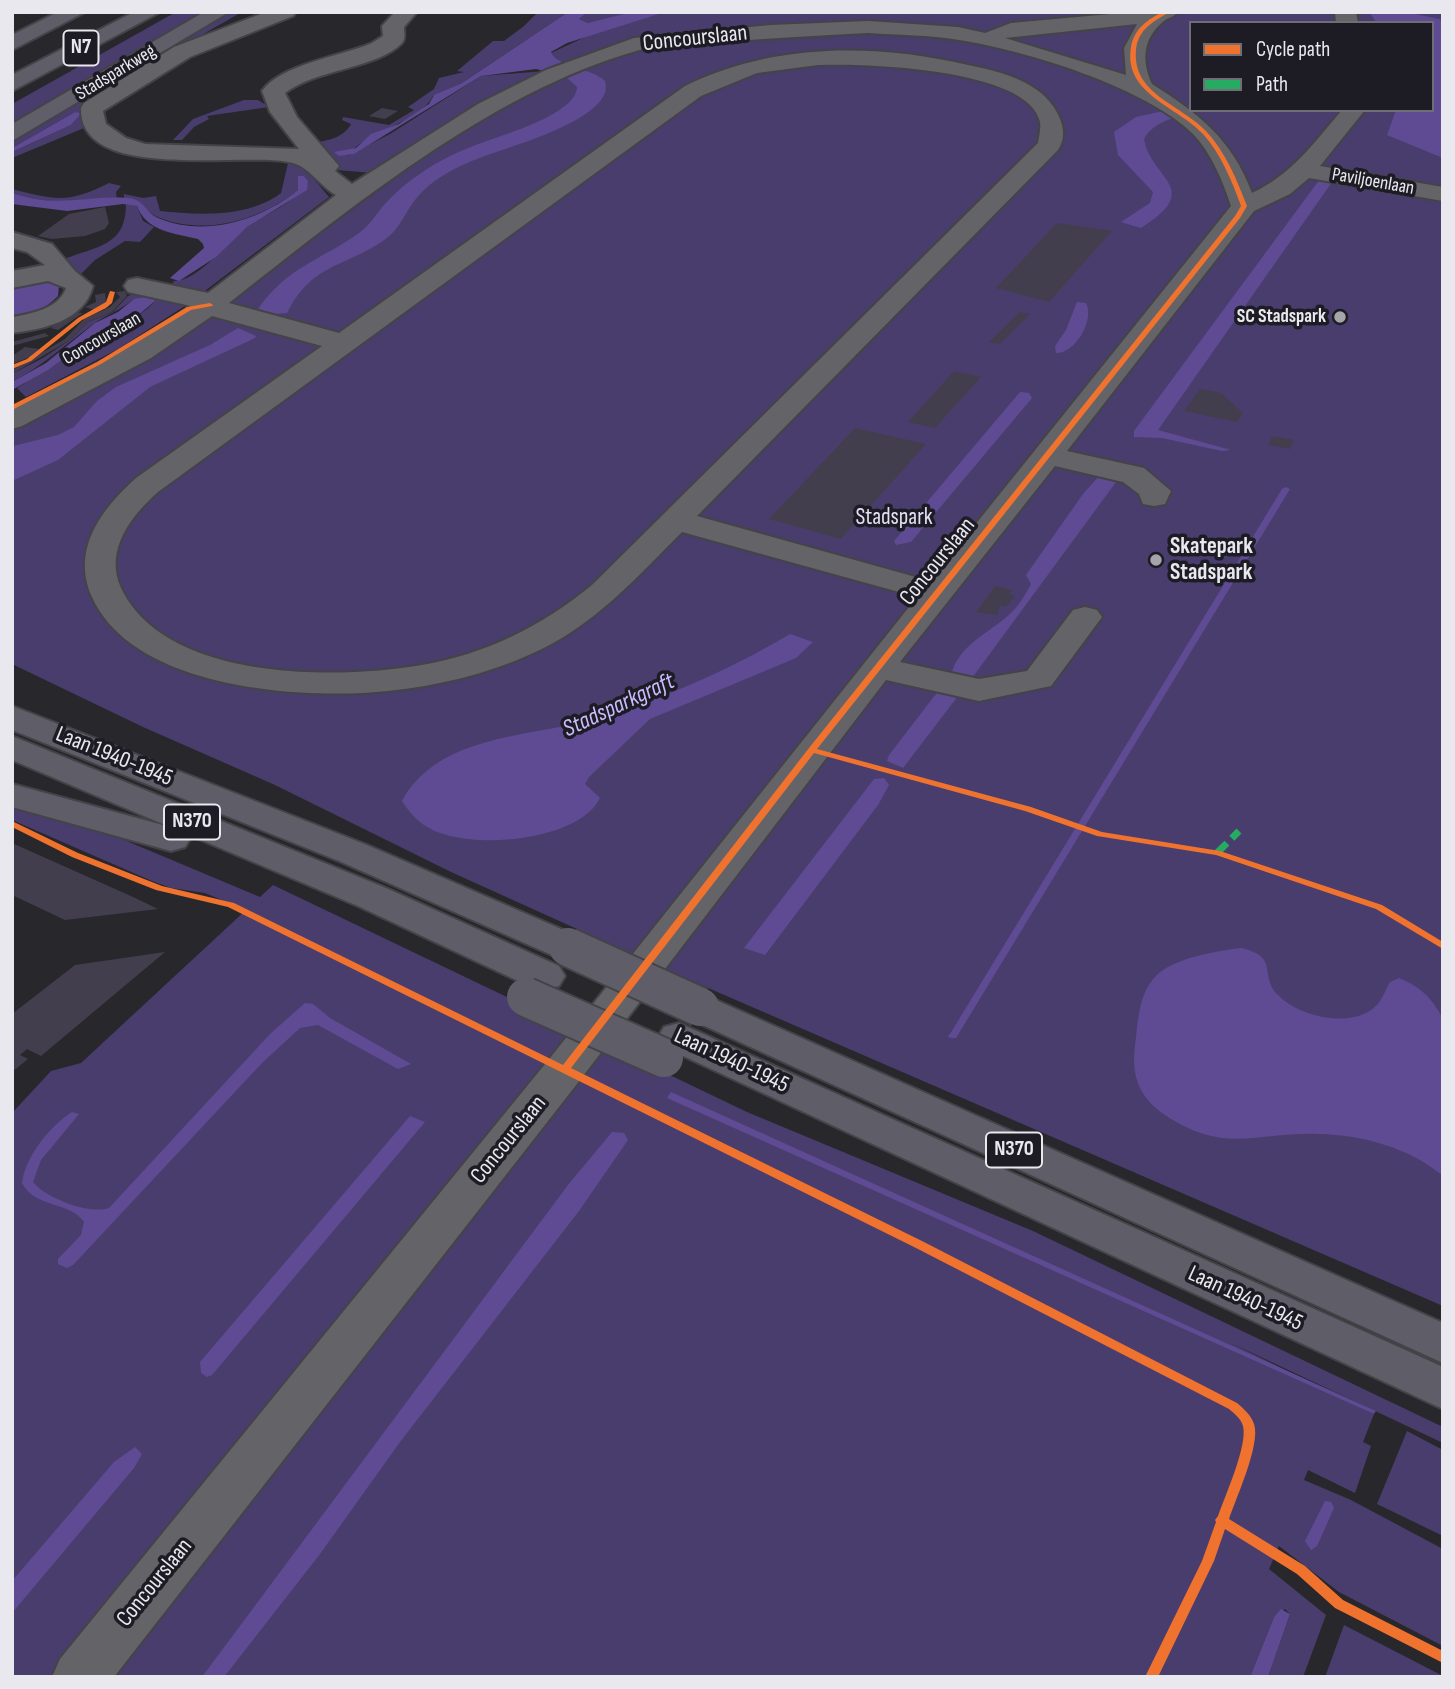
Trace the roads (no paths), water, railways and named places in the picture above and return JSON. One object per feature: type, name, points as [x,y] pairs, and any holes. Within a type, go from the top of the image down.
[{"type":"highway","name":"N7","points":[[12,29],[44,12]]},
{"type":"highway","name":"N7","points":[[12,44],[75,12]]},
{"type":"highway","name":"N7","points":[[12,67],[118,12]]},
{"type":"highway","name":"N7","points":[[12,84],[150,12]]},
{"type":"highway","name":"N370","points":[[12,690],[211,778],[353,853]]},
{"type":"highway","name":"Laan 1940-1945","points":[[12,717],[353,853],[546,973]]},
{"type":"highway","name":"Laan 1940-1945","points":[[12,747],[372,897],[546,973],[1443,1389]]},
{"type":"highway","name":"N370","points":[[12,773],[171,839],[546,973],[681,1034]]},
{"type":"highway","name":"N370","points":[[12,795],[171,839]]},
{"type":"highway","name":"Laan 1940-1945","points":[[681,1034],[1443,1344]]},
{"type":"main road","name":"Stadsparkweg","points":[[12,134],[219,12]]},
{"type":"street","points":[[286,12],[220,35],[151,71],[92,108],[91,116],[95,128],[129,149],[301,156],[342,189],[355,193]]},
{"type":"street","points":[[381,177],[341,174],[331,170],[288,122],[273,91],[302,75],[378,50],[394,39],[393,26],[407,12]]},
{"type":"street","points":[[983,38],[1011,29],[1109,23],[1163,14]]},
{"type":"street","points":[[1143,88],[1135,73],[1132,54],[1144,26],[1163,14]]},
{"type":"street","points":[[634,44],[692,19]]},
{"type":"street","name":"Concourslaan","points":[[12,420],[141,352],[210,305],[355,193],[486,109],[554,75],[634,44],[676,67],[771,31],[887,20],[1022,48],[1143,88],[1179,110],[1206,134],[1235,181],[1244,206],[1049,456],[680,918],[565,1069],[80,1677]]},
{"type":"street","points":[[896,59],[923,29]]},
{"type":"street","points":[[831,57],[896,59],[959,68],[1020,90],[1040,104],[1051,120],[1053,136],[1050,145],[676,520],[596,599],[568,622],[518,648],[458,668],[368,682],[288,681],[225,671],[197,662],[153,642],[121,617],[103,588],[100,557],[110,527],[125,505],[147,485],[344,343],[676,67],[731,74],[773,64],[831,57]]},
{"type":"street","name":"Paviljoenlaan","points":[[1320,173],[1353,112]]},
{"type":"street","name":"Paviljoenlaan","points":[[1244,206],[1320,173],[1443,194]]},
{"type":"street","points":[[12,240],[33,243],[56,259],[72,283],[65,307],[43,318],[12,325]]},
{"type":"street","points":[[12,280],[31,275],[72,283],[137,286],[172,293],[228,313],[344,343]]},
{"type":"street","points":[[1049,456],[1133,475],[1156,491],[1154,497]]},
{"type":"street","points":[[676,520],[938,593]]},
{"type":"street","points":[[877,668],[979,690],[1039,679],[1085,617]]},
{"type":"waterway","points":[[953,1036],[1286,489]]},
{"type":"place","name":"SC Stadspark","points":[[1340,317]]},
{"type":"place","name":"Skatepark Stadspark","points":[[1156,560]]},
{"type":"park label","name":"Stadspark","points":[[894,518]]},
{"type":"water label","name":"Stadsparkgraft","points":[[619,706]]}]
